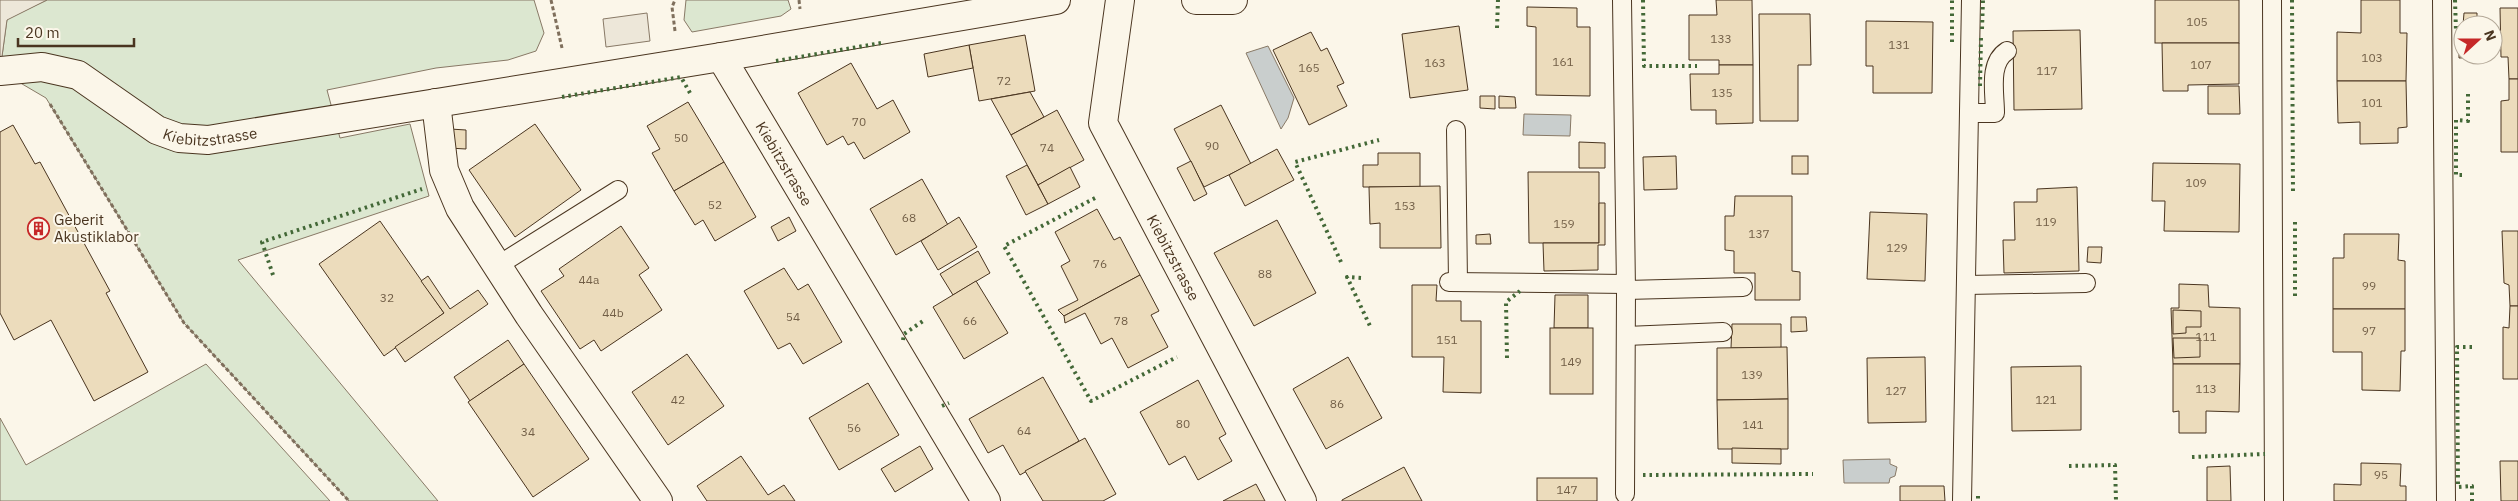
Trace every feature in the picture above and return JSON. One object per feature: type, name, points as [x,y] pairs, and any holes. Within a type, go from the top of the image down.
[{"type":"street","name":"Kiebitzstrasse","points":[[0,71],[42,67],[78,75],[118,101],[157,130],[194,140],[257,133],[1056,0]]},
{"type":"street","name":"Kiebitzstrasse","points":[[1120,0],[1103,123],[1302,501]]},
{"type":"street","points":[[1201,0],[1233,0]]},
{"type":"street","name":"Kiebitzstrasse","points":[[721,57],[986,501]]},
{"type":"street","points":[[436,103],[444,170],[460,208],[497,266],[658,501]]},
{"type":"lane","points":[[1622,0],[1626,287],[1625,494]]},
{"type":"lane","points":[[1962,501],[1971,0]]},
{"type":"lane","points":[[2272,0],[2274,501]]},
{"type":"lane","points":[[2442,0],[2446,501]]},
{"type":"lane","points":[[1969,113],[1995,113],[1995,64],[2000,56],[2007,51]]},
{"type":"lane","points":[[1456,130],[1453,282],[1626,287],[1743,287]]},
{"type":"lane","points":[[497,266],[618,190]]},
{"type":"lane","points":[[1966,285],[2086,282]]},
{"type":"lane","points":[[1626,336],[1723,332]]},
{"type":"path","points":[[551,0],[569,81]]},
{"type":"path","points":[[46,98],[184,323],[349,501]]},
{"type":"green space","points":[[47,0],[534,0],[544,33],[536,51],[508,60],[436,68],[327,90],[340,138],[410,124],[429,196],[238,260],[438,501],[349,501],[184,323],[46,98],[0,71],[7,19]]},
{"type":"green space","points":[[686,0],[788,0],[791,9],[781,16],[692,32],[684,20]]},
{"type":"green space","points":[[206,364],[330,501],[0,501],[0,418],[26,465]]},
{"type":"shaded area","points":[[0,0],[47,0],[7,20],[0,71]]},
{"type":"shaded area","points":[[647,13],[650,41],[606,47],[603,19]]},
{"type":"shaded area","points":[[1268,46],[1294,98],[1288,118],[1281,129],[1246,53]]},
{"type":"shaded area","points":[[1524,114],[1571,115],[1570,136],[1523,135]]},
{"type":"shaded area","points":[[1890,459],[1890,464],[1897,467],[1895,476],[1890,478],[1889,483],[1844,483],[1843,460]]},
{"type":"building","points":[[1716,0],[1752,0],[1753,65],[1719,65],[1719,60],[1689,60],[1689,15],[1717,15]]},
{"type":"building","points":[[2155,0],[2239,0],[2239,43],[2155,43]]},
{"type":"building","points":[[2361,0],[2400,0],[2400,33],[2407,33],[2406,81],[2337,81],[2337,32],[2361,33]]},
{"type":"building","points":[[1527,7],[1577,8],[1577,27],[1590,27],[1590,96],[1536,95],[1536,27],[1527,26]]},
{"type":"building","points":[[2500,8],[2518,8],[2518,79],[2509,79],[2508,57],[2503,57],[2503,15],[2500,15]]},
{"type":"building","points":[[2464,13],[2477,13],[2477,15],[2464,15]]},
{"type":"building","points":[[1759,14],[1810,14],[1811,65],[1798,65],[1798,121],[1760,121]]},
{"type":"building","points":[[1866,21],[1933,22],[1932,93],[1873,93],[1873,66],[1866,66]]},
{"type":"building","points":[[1459,26],[1468,90],[1410,98],[1402,34]]},
{"type":"building","points":[[2080,30],[2082,109],[2014,110],[2013,31]]},
{"type":"building","points":[[1311,32],[1321,51],[1327,48],[1344,83],[1337,86],[1347,106],[1309,125],[1273,50]]},
{"type":"building","points":[[1025,35],[1035,91],[979,101],[969,45]]},
{"type":"building","points":[[2162,43],[2239,43],[2239,84],[2188,85],[2188,91],[2163,91]]},
{"type":"building","points":[[969,45],[973,68],[928,77],[924,54]]},
{"type":"building","points":[[851,63],[877,109],[893,100],[910,132],[864,159],[854,142],[848,145],[843,136],[827,145],[798,93]]},
{"type":"building","points":[[1719,65],[1753,65],[1753,123],[1716,124],[1716,110],[1691,110],[1690,74],[1719,74]]},
{"type":"building","points":[[2509,79],[2518,79],[2518,152],[2501,152],[2501,101],[2509,100]]},
{"type":"building","points":[[2337,81],[2406,81],[2407,127],[2398,128],[2398,143],[2360,144],[2360,122],[2338,123]]},
{"type":"building","points":[[2208,86],[2239,86],[2240,114],[2208,114]]},
{"type":"building","points":[[1030,92],[1044,117],[1011,135],[991,99]]},
{"type":"building","points":[[1480,96],[1495,96],[1495,109],[1480,108]]},
{"type":"building","points":[[1499,96],[1515,97],[1516,108],[1499,108]]},
{"type":"building","points":[[688,102],[724,162],[674,191],[652,153],[660,149],[647,126]]},
{"type":"building","points":[[1221,105],[1251,164],[1204,187],[1174,129]]},
{"type":"building","points":[[1057,110],[1084,160],[1038,185],[1011,135]]},
{"type":"building","points":[[535,124],[581,190],[515,237],[469,170]]},
{"type":"building","name":"Geberit Akustiklabor","points":[[13,125],[35,164],[40,162],[110,291],[106,293],[148,372],[94,401],[51,320],[14,340],[0,313],[0,132]]},
{"type":"building","points":[[450,129],[466,130],[466,149],[449,148]]},
{"type":"building","points":[[1579,142],[1605,143],[1605,168],[1579,168]]},
{"type":"building","points":[[1277,149],[1294,180],[1245,206],[1229,175]]},
{"type":"building","points":[[1378,153],[1420,153],[1420,187],[1363,187],[1363,165],[1378,165]]},
{"type":"building","points":[[1676,156],[1677,189],[1644,190],[1643,157]]},
{"type":"building","points":[[1792,156],[1808,156],[1808,174],[1792,174]]},
{"type":"building","points":[[1191,161],[1207,194],[1194,201],[1177,168]]},
{"type":"building","points":[[724,162],[756,217],[715,241],[703,220],[695,225],[674,191]]},
{"type":"building","points":[[2153,163],[2240,164],[2239,232],[2164,231],[2165,201],[2152,201]]},
{"type":"building","points":[[1027,165],[1048,204],[1026,215],[1006,176]]},
{"type":"building","points":[[1070,167],[1080,187],[1048,204],[1038,185]]},
{"type":"building","points":[[1528,172],[1599,172],[1599,243],[1529,243]]},
{"type":"building","points":[[922,179],[948,225],[896,255],[870,209]]},
{"type":"building","points":[[1440,186],[1441,248],[1380,248],[1380,223],[1370,224],[1369,187]]},
{"type":"building","points":[[2077,187],[2079,271],[2004,273],[2003,240],[2015,240],[2014,202],[2037,202],[2037,189]]},
{"type":"building","points":[[1735,196],[1792,196],[1792,271],[1800,272],[1800,300],[1755,300],[1755,273],[1734,273],[1734,251],[1725,250],[1725,216],[1734,216]]},
{"type":"building","points":[[1599,203],[1605,203],[1605,245],[1598,245],[1598,270],[1544,271],[1543,243],[1599,243]]},
{"type":"building","points":[[1097,209],[1114,240],[1120,237],[1140,275],[1064,316],[1058,310],[1078,300],[1061,266],[1070,261],[1055,232]]},
{"type":"building","points":[[1870,212],[1927,214],[1925,281],[1867,279]]},
{"type":"building","points":[[789,217],[796,231],[778,241],[771,227]]},
{"type":"building","points":[[959,217],[977,247],[938,270],[921,241]]},
{"type":"building","points":[[1277,220],[1316,293],[1254,326],[1214,253]]},
{"type":"building","points":[[380,221],[444,313],[384,356],[319,264]]},
{"type":"building","points":[[621,226],[649,268],[639,275],[662,310],[601,351],[594,340],[580,349],[541,291],[564,276],[559,269]]},
{"type":"building","points":[[2502,231],[2518,231],[2518,306],[2510,306],[2509,285],[2504,283]]},
{"type":"building","points":[[1490,234],[1491,244],[1476,244],[1476,235]]},
{"type":"building","points":[[2344,234],[2399,234],[2398,260],[2405,261],[2405,309],[2333,309],[2333,258],[2344,258]]},
{"type":"building","points":[[2088,247],[2102,247],[2101,263],[2087,262]]},
{"type":"building","points":[[978,251],[990,273],[953,295],[940,274]]},
{"type":"building","points":[[784,268],[798,290],[808,284],[842,342],[803,364],[790,343],[778,349],[744,291]]},
{"type":"building","points":[[1140,275],[1159,311],[1151,315],[1168,347],[1128,368],[1112,338],[1101,344],[1085,313],[1065,323],[1064,316]]},
{"type":"building","points":[[428,276],[450,309],[478,290],[488,304],[405,362],[395,347],[444,313],[421,281]]},
{"type":"building","points":[[976,281],[1008,333],[964,359],[933,307]]},
{"type":"building","points":[[2179,284],[2208,285],[2209,307],[2240,308],[2240,364],[2173,364],[2171,308],[2179,308]]},
{"type":"building","points":[[1412,285],[1437,285],[1436,301],[1461,301],[1461,321],[1481,321],[1481,393],[1443,392],[1444,357],[1412,357]]},
{"type":"building","points":[[1555,295],[1588,295],[1588,328],[1554,328]]},
{"type":"building","points":[[2510,306],[2518,306],[2518,379],[2503,379],[2503,327],[2509,328]]},
{"type":"building","points":[[2333,309],[2405,309],[2405,351],[2401,351],[2400,391],[2362,390],[2362,352],[2333,352]]},
{"type":"building","points":[[2173,310],[2201,311],[2201,327],[2186,327],[2186,333],[2173,334]]},
{"type":"building","points":[[1791,317],[1806,317],[1807,331],[1791,332]]},
{"type":"building","points":[[1732,324],[1781,324],[1781,348],[1731,348]]},
{"type":"building","points":[[1550,328],[1593,328],[1593,394],[1550,394]]},
{"type":"building","points":[[2173,338],[2200,338],[2200,357],[2174,358]]},
{"type":"building","points":[[508,340],[524,364],[470,401],[454,377]]},
{"type":"building","points":[[1787,347],[1788,399],[1717,400],[1717,348]]},
{"type":"building","points":[[687,354],[724,406],[668,445],[632,392]]},
{"type":"building","points":[[1348,357],[1382,418],[1326,449],[1293,389]]},
{"type":"building","points":[[1925,357],[1926,422],[1868,423],[1867,358]]},
{"type":"building","points":[[524,364],[589,459],[533,497],[468,402]]},
{"type":"building","points":[[2173,364],[2240,364],[2239,412],[2206,411],[2206,433],[2179,433],[2179,411],[2173,412]]},
{"type":"building","points":[[2081,366],[2081,430],[2012,431],[2011,367]]},
{"type":"building","points":[[1043,377],[1079,441],[1020,475],[1003,445],[988,453],[969,419]]},
{"type":"building","points":[[1198,380],[1226,434],[1219,438],[1232,461],[1198,480],[1185,456],[1169,465],[1140,412]]},
{"type":"building","points":[[868,383],[899,435],[839,470],[809,418]]},
{"type":"building","points":[[1788,399],[1788,449],[1718,449],[1717,400]]},
{"type":"building","points":[[1085,438],[1116,494],[1103,501],[1043,501],[1025,471]]},
{"type":"building","points":[[920,446],[933,469],[895,492],[881,469]]},
{"type":"building","points":[[1732,448],[1781,449],[1781,464],[1732,463]]},
{"type":"building","points":[[741,456],[768,495],[784,485],[795,501],[707,501],[697,486]]},
{"type":"building","points":[[2500,461],[2518,461],[2518,501],[2501,501]]},
{"type":"building","points":[[2361,463],[2401,464],[2400,486],[2406,486],[2406,501],[2334,501],[2334,484],[2361,485]]},
{"type":"building","points":[[2230,466],[2231,501],[2207,501],[2207,467]]},
{"type":"building","points":[[1404,467],[1422,501],[1342,501],[1342,500]]},
{"type":"building","points":[[1537,478],[1597,478],[1597,501],[1537,501]]},
{"type":"building","points":[[1256,484],[1265,501],[1223,501]]},
{"type":"building","points":[[1900,486],[1944,486],[1945,501],[1900,501]]},
{"type":"hedge","points":[[1497,28],[1498,0]]},
{"type":"hedge","points":[[1643,0],[1644,66],[1697,66]]},
{"type":"hedge","points":[[1952,0],[1952,42]]},
{"type":"hedge","points":[[1982,29],[1983,0]]},
{"type":"hedge","points":[[2292,0],[2293,194]]},
{"type":"hedge","points":[[2455,0],[2455,15]]},
{"type":"hedge","points":[[1980,86],[1981,38]]},
{"type":"hedge","points":[[776,61],[881,43]]},
{"type":"hedge","points":[[562,97],[681,77],[690,93]]},
{"type":"hedge","points":[[2462,175],[2456,175],[2456,120],[2468,121],[2468,94]]},
{"type":"hedge","points":[[1341,262],[1295,162],[1379,140]]},
{"type":"hedge","points":[[273,275],[262,242],[422,189]]},
{"type":"hedge","points":[[1095,198],[1004,246],[1091,401],[1177,357]]},
{"type":"hedge","points":[[2295,222],[2295,296]]},
{"type":"hedge","points":[[1361,278],[1347,277],[1370,326]]},
{"type":"hedge","points":[[1507,358],[1506,302],[1520,291]]},
{"type":"hedge","points":[[903,340],[904,334],[923,321]]},
{"type":"hedge","points":[[2472,347],[2457,347],[2458,487],[2472,486],[2472,501]]},
{"type":"hedge","points":[[942,406],[949,403]]},
{"type":"hedge","points":[[2192,457],[2265,454]]},
{"type":"hedge","points":[[2069,466],[2115,465],[2116,501]]},
{"type":"hedge","points":[[1643,475],[1813,474]]},
{"type":"hedge","points":[[1978,496],[1978,501]]},
{"type":"place","name":"Geberit Akustiklabor","points":[[38,228]]}]
